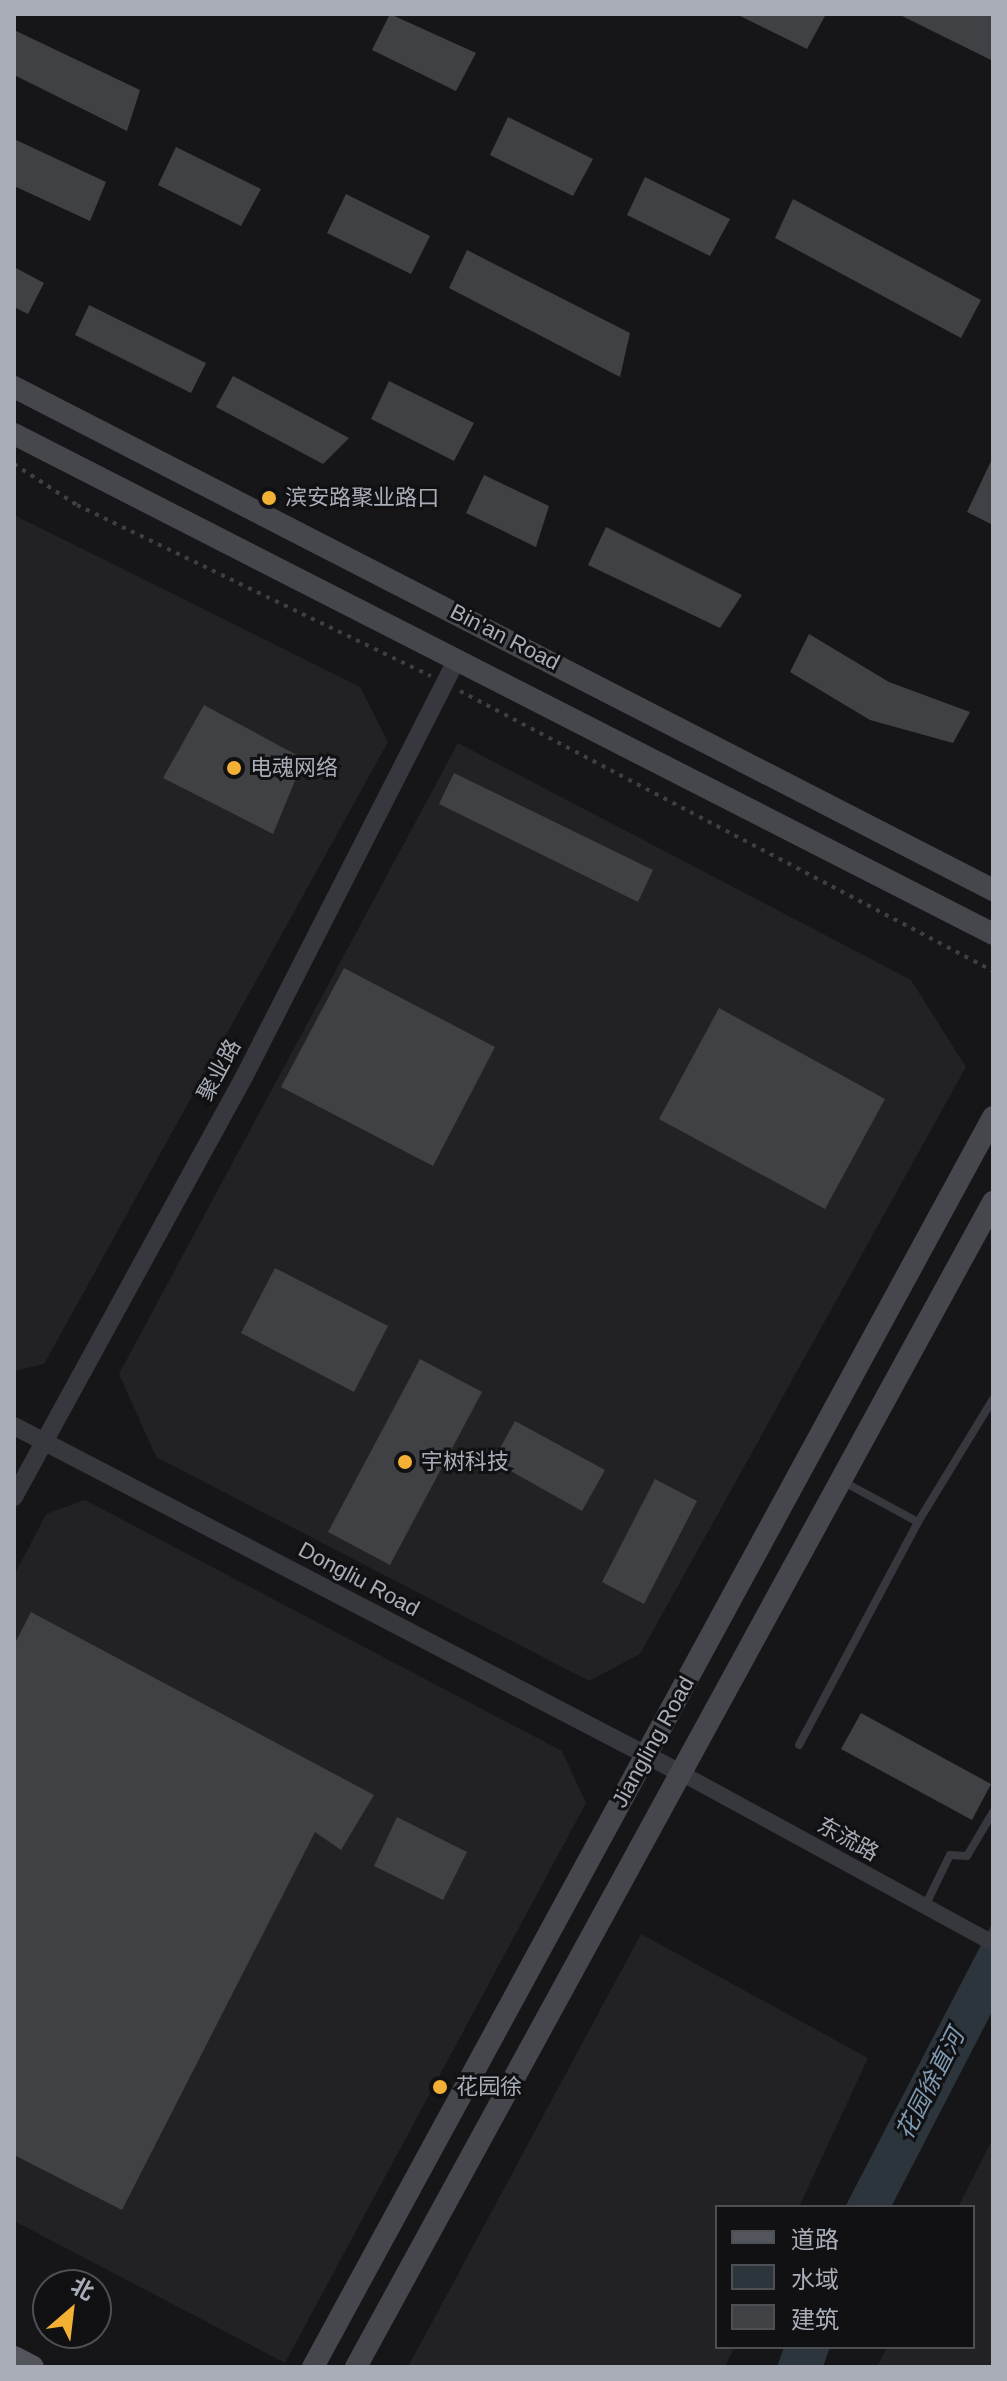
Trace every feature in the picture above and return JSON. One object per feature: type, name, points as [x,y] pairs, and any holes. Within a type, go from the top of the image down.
[{"type":"main road","name":"Bin'an Road","points":[[14,387],[993,890]]},
{"type":"main road","name":"Bin'an Road","points":[[14,434],[993,934]]},
{"type":"main road","name":"Jiangling Road","points":[[313,2367],[993,1117]]},
{"type":"main road","name":"Jiangling Road","points":[[356,2367],[844,1482],[993,1202]]},
{"type":"main road","points":[[14,2358],[32,2367]]},
{"type":"street","name":"聚业路","points":[[14,1497],[244,1077],[456,661]]},
{"type":"street","name":"Dongliu Road","points":[[14,1426],[681,1773]]},
{"type":"street","name":"东流路","points":[[681,1773],[993,1943]]},
{"type":"lane","points":[[799,1745],[918,1522],[993,1399]]},
{"type":"lane","points":[[844,1482],[918,1522]]},
{"type":"lane","points":[[925,1906],[950,1855],[967,1856],[993,1812]]},
{"type":"path","points":[[14,464],[105,520],[445,683],[993,971]]},
{"type":"shaded area","points":[[14,515],[360,687],[388,742],[44,1364],[14,1371]]},
{"type":"shaded area","points":[[458,743],[911,980],[966,1067],[640,1654],[589,1681],[156,1457],[119,1374]]},
{"type":"shaded area","points":[[85,1500],[562,1751],[586,1803],[285,2363],[112,2272],[112,2269],[106,2269],[14,2221],[14,1576],[46,1514]]},
{"type":"shaded area","points":[[641,1934],[868,2058],[800,2205],[715,2205],[715,2349],[733,2349],[725,2367],[408,2367]]},
{"type":"shaded area","points":[[993,2138],[993,2367],[877,2367],[886,2349],[975,2349],[975,2205],[959,2205]]},
{"type":"water","name":"花园徐直河","points":[[993,1922],[993,2010],[892,2205],[846,2205]]},
{"type":"water","points":[[783,2349],[829,2349],[823,2367],[777,2367]]},
{"type":"building","points":[[390,14],[476,53],[456,91],[372,50]]},
{"type":"building","points":[[736,14],[826,14],[807,49]]},
{"type":"building","points":[[898,14],[993,14],[993,61]]},
{"type":"building","points":[[14,30],[140,90],[127,131],[14,75]]},
{"type":"building","points":[[508,117],[593,159],[573,196],[490,155]]},
{"type":"building","points":[[14,139],[106,182],[90,221],[14,186]]},
{"type":"building","points":[[176,147],[261,189],[241,226],[158,185]]},
{"type":"building","points":[[645,177],[730,219],[710,256],[627,215]]},
{"type":"building","points":[[346,194],[430,236],[411,274],[327,233]]},
{"type":"building","points":[[793,199],[981,300],[961,338],[775,238]]},
{"type":"building","points":[[467,250],[630,333],[620,377],[449,288]]},
{"type":"building","points":[[14,267],[44,283],[28,314],[14,307]]},
{"type":"building","points":[[89,305],[206,363],[191,393],[75,335]]},
{"type":"building","points":[[233,376],[349,438],[323,464],[216,407]]},
{"type":"building","points":[[389,381],[474,423],[454,461],[371,419]]},
{"type":"building","points":[[993,457],[993,525],[967,512]]},
{"type":"building","points":[[484,475],[549,506],[536,547],[466,513]]},
{"type":"building","points":[[606,527],[742,595],[720,628],[588,565]]},
{"type":"building","points":[[809,634],[889,682],[970,712],[953,743],[870,720],[790,672]]},
{"type":"building","name":"电魂网络","points":[[204,705],[304,759],[273,834],[163,778]]},
{"type":"building","points":[[454,773],[653,870],[638,902],[439,804]]},
{"type":"building","points":[[344,968],[495,1047],[433,1166],[281,1087]]},
{"type":"building","points":[[719,1008],[885,1099],[825,1209],[659,1119]]},
{"type":"building","points":[[275,1268],[388,1326],[354,1392],[241,1333]]},
{"type":"building","name":"宇树科技","points":[[420,1359],[482,1392],[390,1565],[328,1532]]},
{"type":"building","points":[[515,1421],[605,1470],[582,1511],[493,1461]]},
{"type":"building","points":[[655,1479],[697,1501],[644,1604],[602,1582]]},
{"type":"building","points":[[31,1612],[374,1795],[341,1850],[315,1832],[122,2210],[14,2155],[14,1645]]},
{"type":"building","points":[[861,1713],[991,1784],[972,1820],[841,1749]]},
{"type":"building","points":[[397,1817],[467,1852],[443,1900],[374,1866]]},
{"type":"place","name":"滨安路聚业路口","points":[[269,498]]},
{"type":"place","name":"电魂网络","points":[[234,768]]},
{"type":"place","name":"宇树科技","points":[[405,1462]]},
{"type":"place","name":"花园徐","points":[[440,2087]]}]
